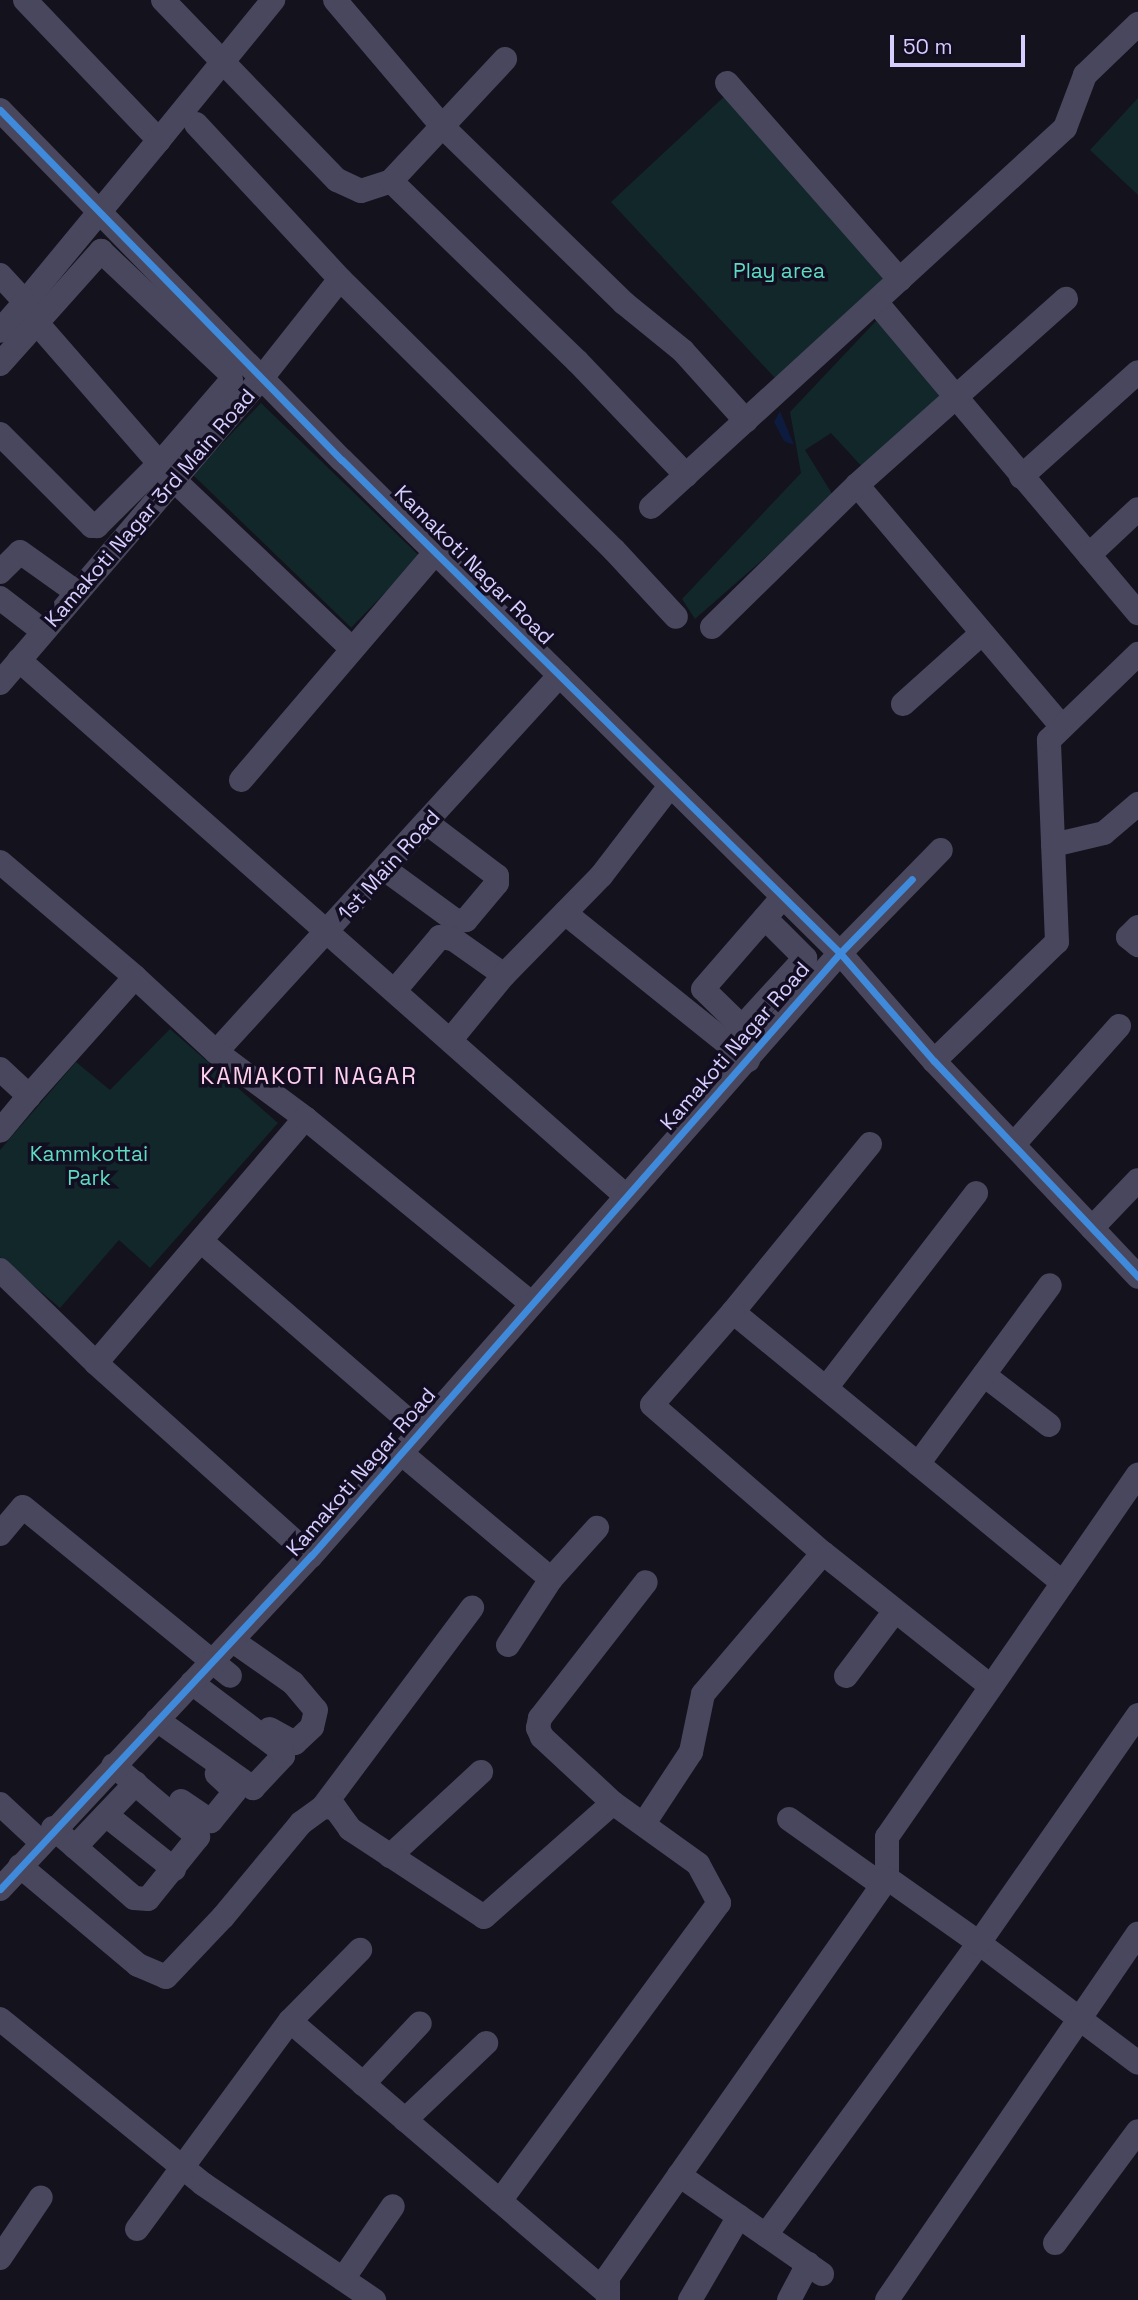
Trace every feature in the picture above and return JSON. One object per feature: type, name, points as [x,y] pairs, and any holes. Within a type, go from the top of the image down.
[{"type":"street","points":[[25,0],[159,140]]},
{"type":"street","points":[[163,0],[337,180],[361,191],[391,181],[505,59]]},
{"type":"street","points":[[0,363],[31,312],[98,214],[273,0]]},
{"type":"street","points":[[335,0],[442,126],[624,303],[683,351],[746,421]]},
{"type":"street","points":[[652,507],[1065,128],[1085,75],[1138,24]]},
{"type":"street","points":[[727,83],[900,280]]},
{"type":"street","name":"Kamakoti Nagar Road","points":[[0,110],[261,379],[840,953],[785,999],[748,1060],[311,1556],[222,1667],[154,1723],[47,1835],[0,1889]]},
{"type":"street","points":[[196,124],[332,289],[614,550],[676,617]]},
{"type":"street","points":[[391,181],[577,361],[687,475]]},
{"type":"street","points":[[0,331],[31,312],[94,254],[107,252],[230,373],[228,389],[167,471],[104,523],[92,526],[0,434]]},
{"type":"street","points":[[0,275],[167,471],[351,648]]},
{"type":"street","name":"Kamakoti Nagar 3rd Main Road","points":[[0,683],[107,556],[167,471],[261,379],[332,289]]},
{"type":"street","points":[[712,627],[857,485],[1066,299]]},
{"type":"street","points":[[876,302],[959,396],[1021,477],[1138,614]]},
{"type":"street","points":[[1021,477],[1138,372]]},
{"type":"street","points":[[0,450],[107,556]]},
{"type":"street","points":[[857,485],[1062,727]]},
{"type":"street","points":[[1089,555],[1138,509]]},
{"type":"street","points":[[0,572],[20,552],[76,592]]},
{"type":"street","points":[[241,779],[436,552]]},
{"type":"street","points":[[0,598],[43,631]]},
{"type":"street","points":[[903,704],[982,633]]},
{"type":"street","points":[[934,1061],[1057,942],[1049,740],[1138,654]]},
{"type":"street","points":[[19,660],[452,1038],[626,1196]]},
{"type":"street","name":"1st Main Road","points":[[216,1052],[329,933],[560,675]]},
{"type":"street","points":[[452,1038],[504,975],[601,876],[670,786]]},
{"type":"street","points":[[1054,845],[1104,833],[1138,804]]},
{"type":"street","points":[[386,870],[456,921],[466,920],[497,883],[497,876],[427,823]]},
{"type":"street","points":[[941,850],[840,953],[934,1061],[1138,1277]]},
{"type":"street","points":[[0,862],[135,977],[216,1052],[305,1118],[532,1304]]},
{"type":"street","points":[[748,1060],[702,990],[783,897]]},
{"type":"street","points":[[565,912],[732,1033]]},
{"type":"street","points":[[732,1033],[785,999],[804,956],[765,918]]},
{"type":"street","points":[[1138,927],[1128,937],[1138,945]]},
{"type":"street","points":[[396,989],[440,937],[453,939],[504,975]]},
{"type":"street","points":[[0,1131],[135,977]]},
{"type":"street","points":[[1014,1144],[1119,1026]]},
{"type":"street","points":[[0,1069],[29,1096]]},
{"type":"street","points":[[96,1363],[305,1118]]},
{"type":"street","points":[[870,1144],[733,1312],[652,1405],[823,1553],[989,1685]]},
{"type":"street","points":[[1092,1228],[1138,1180]]},
{"type":"street","points":[[826,1388],[976,1193]]},
{"type":"street","points":[[201,1241],[420,1431]]},
{"type":"street","name":"Kamakoti Nagar Road","points":[[5,1283],[311,1556]]},
{"type":"street","points":[[918,1464],[1050,1285]]},
{"type":"street","points":[[733,1312],[1062,1582]]},
{"type":"street","points":[[984,1375],[1049,1425]]},
{"type":"street","points":[[401,1453],[551,1579]]},
{"type":"street","points":[[608,2297],[608,2277],[885,1881],[887,1838],[989,1685],[1138,1474]]},
{"type":"street","points":[[0,1534],[23,1507],[222,1667],[283,1756],[253,1788],[154,1723]]},
{"type":"street","points":[[508,1645],[551,1579],[597,1528]]},
{"type":"street","points":[[645,1822],[691,1752],[703,1694],[823,1553]]},
{"type":"street","points":[[500,2202],[719,1903],[698,1864],[645,1822],[613,1803],[542,1737],[538,1728],[540,1718],[646,1582]]},
{"type":"street","points":[[20,1866],[138,1965],[166,1976],[223,1917],[301,1823],[323,1807],[472,1608]]},
{"type":"street","points":[[846,1676],[895,1611]]},
{"type":"street","points":[[766,2235],[979,1943],[1138,1715]]},
{"type":"street","points":[[116,1762],[211,1821],[235,1789],[154,1723]]},
{"type":"street","points":[[0,1804],[47,1835],[75,1847],[142,1900],[174,1869],[198,1837],[116,1762]]},
{"type":"street","points":[[390,1856],[481,1772]]},
{"type":"street","points":[[75,1847],[136,1783]]},
{"type":"street","points":[[323,1807],[335,1808],[350,1829],[484,1917],[613,1803]]},
{"type":"street","points":[[106,1815],[174,1869]]},
{"type":"street","points":[[789,1819],[979,1943],[1138,2063]]},
{"type":"street","points":[[887,2300],[1138,1934]]},
{"type":"street","points":[[137,2229],[290,2021],[360,1950]]},
{"type":"street","points":[[0,2020],[183,2167],[374,2300]]},
{"type":"street","points":[[290,2021],[608,2297]]},
{"type":"street","points":[[363,2084],[420,2023]]},
{"type":"street","points":[[405,2120],[486,2043]]},
{"type":"street","points":[[1055,2243],[1138,2131]]},
{"type":"street","points":[[679,2175],[815,2269],[789,2300]]},
{"type":"street","points":[[0,2258],[41,2197]]},
{"type":"street","points":[[343,2278],[393,2206]]},
{"type":"street","points":[[690,2300],[739,2216]]},
{"type":"green space","name":"Play area","points":[[728,93],[901,279],[784,388],[611,202]]},
{"type":"green space","points":[[1138,98],[1138,195],[1090,150]]},
{"type":"green space","points":[[876,321],[946,393],[864,469],[831,433],[805,450],[834,497],[695,619],[682,599],[801,473],[790,412]]},
{"type":"green space","points":[[261,403],[420,557],[351,628],[192,474]]},
{"type":"green space","name":"Kammkottai Park","points":[[170,1029],[278,1123],[150,1268],[119,1240],[60,1308],[0,1257],[0,1150],[76,1062],[110,1090]]},
{"type":"water","points":[[780,411],[794,445],[784,441],[774,422]]},
{"type":"cycle path","points":[[0,110],[342,460],[840,953],[934,1061],[1138,1277]]},
{"type":"cycle path","points":[[0,1889],[311,1556],[840,953],[912,879]]},
{"type":"district","name":"KAMAKOTI NAGAR","points":[[309,1076]]}]
